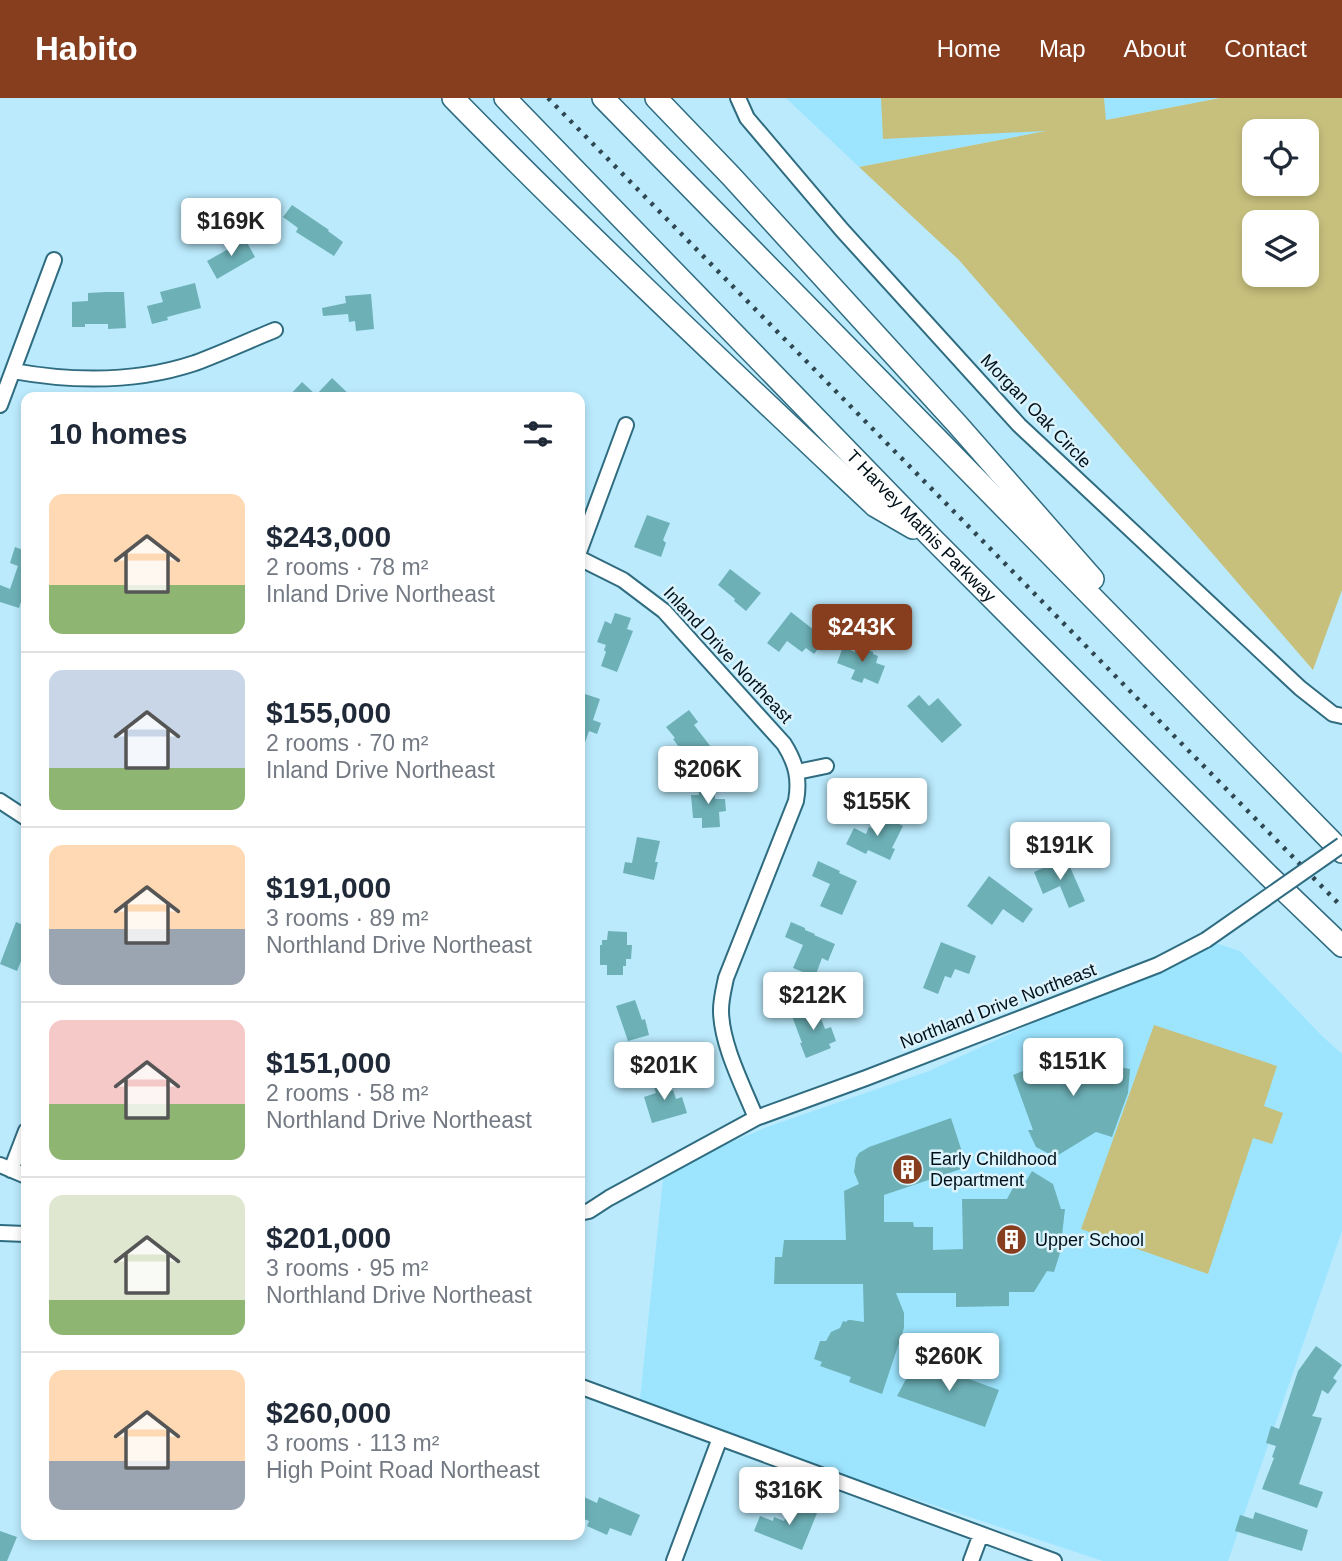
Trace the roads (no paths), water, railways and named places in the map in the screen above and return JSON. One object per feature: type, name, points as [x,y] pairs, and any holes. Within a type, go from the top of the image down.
[{"type":"highway","points":[[453,98],[627,271],[875,506],[934,540]]},
{"type":"highway","name":"T Harvey Mathis Parkway","points":[[505,98],[934,540],[1342,946]]},
{"type":"highway","points":[[603,98],[1342,852]]},
{"type":"highway","points":[[656,98],[731,176],[966,434],[1256,765]]},
{"type":"street","name":"Morgan Oak Circle","points":[[738,98],[747,118],[834,220],[1019,425],[1300,688],[1333,713],[1342,716]]},
{"type":"street","points":[[0,405],[54,260]]},
{"type":"street","points":[[13,370],[79,380],[140,376],[194,363],[275,330]]},
{"type":"street","points":[[585,536],[626,425]]},
{"type":"street","name":"Inland Drive Northeast","points":[[585,561],[623,580],[664,611],[785,744],[797,772]]},
{"type":"street","points":[[756,1118],[724,1039],[722,995],[726,978],[796,802],[799,787],[797,772],[826,766]]},
{"type":"street","points":[[0,801],[21,815]]},
{"type":"street","name":"Northland Drive Northeast","points":[[585,1212],[756,1118],[1158,965],[1206,940],[1342,845]]},
{"type":"street","points":[[6,1168],[21,1140]]},
{"type":"street","points":[[0,1233],[21,1234]]},
{"type":"street","points":[[585,1388],[1054,1561]]},
{"type":"street","points":[[674,1561],[720,1438]]},
{"type":"street","points":[[971,1561],[981,1534]]},
{"type":"railway","points":[[548,98],[1342,907]]},
{"type":"place","name":"Early Childhood Department","points":[[907,1169]]},
{"type":"place","name":"Upper School","points":[[1012,1240]]}]
